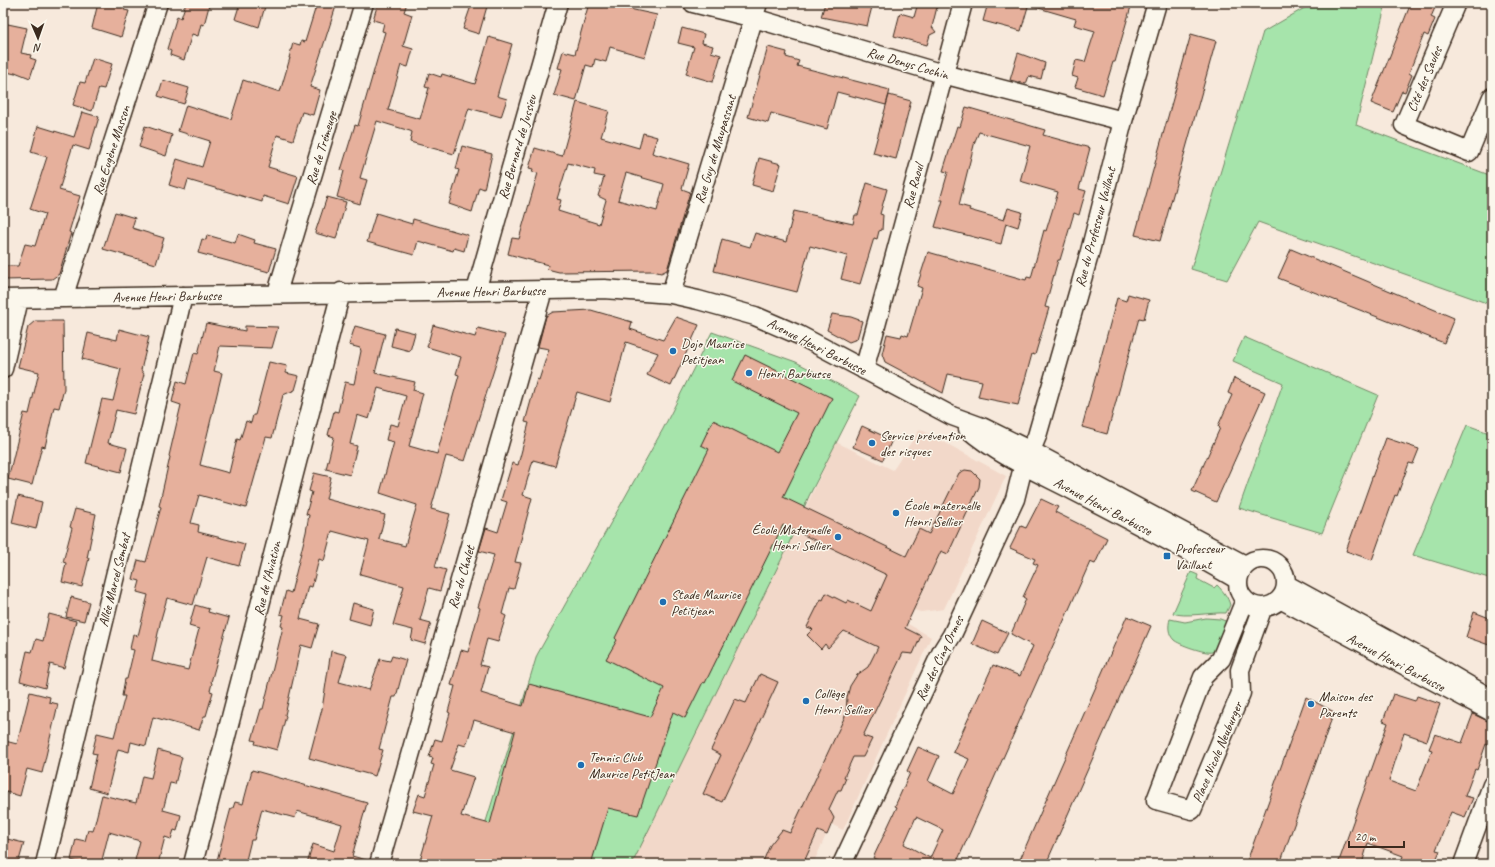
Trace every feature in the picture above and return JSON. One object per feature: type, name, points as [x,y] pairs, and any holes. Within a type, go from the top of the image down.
[{"type":"street","name":"Rue Eugène Masson","points":[[64,298],[158,3]]},
{"type":"street","name":"Rue de Trémeuge","points":[[277,294],[364,3]]},
{"type":"street","name":"Rue Bernard de Jussieu","points":[[476,291],[558,3]]},
{"type":"street","name":"Rue Denys Cochin","points":[[693,3],[756,11],[943,74],[1123,122]]},
{"type":"street","name":"Rue Raoul","points":[[864,370],[943,74],[964,3]]},
{"type":"street","name":"Rue du Professeur Vaillant","points":[[1028,458],[1089,255],[1123,122],[1157,3]]},
{"type":"street","name":"Cité des Saules","points":[[1456,3],[1404,125],[1469,152],[1492,97]]},
{"type":"street","name":"Rue Guy de Maupassant","points":[[671,294],[756,11]]},
{"type":"street","name":"Avenue Henri Barbusse","points":[[11,299],[341,292],[604,289],[671,294],[755,316],[799,335],[952,416],[976,436],[1028,458],[1178,546],[1241,573]]},
{"type":"street","name":"Rue du Chalet","points":[[379,864],[544,290]]},
{"type":"street","name":"Rue de l'Aviation","points":[[192,864],[341,292]]},
{"type":"street","name":"Allée Marcel Sembat","points":[[45,864],[183,296]]},
{"type":"street","points":[[3,369],[11,299]]},
{"type":"street","name":"Rue des Cinq Ormes","points":[[842,864],[942,651],[952,635],[1015,499],[1028,458]]},
{"type":"street","points":[[1255,559],[1267,559],[1272,561],[1278,564],[1285,574],[1283,592],[1272,605],[1263,607],[1253,606],[1245,600],[1239,591],[1241,573],[1255,559]]},
{"type":"street","name":"Avenue Henri Barbusse","points":[[1283,592],[1434,664],[1492,699]]},
{"type":"street","name":"Avenue Henri Barbusse","points":[[1283,592],[1492,712]]},
{"type":"street","name":"Place Nicole Neuburger","points":[[1245,600],[1221,659],[1203,676],[1156,800],[1192,810],[1241,693],[1240,670],[1263,607]]},
{"type":"street","points":[[1462,864],[1492,785]]},
{"type":"shaded area","name":"Collège Henri Sellier","points":[[920,429],[1006,476],[944,609],[921,612],[906,608],[901,620],[931,637],[843,830],[831,824],[813,864],[631,864],[786,550],[836,442],[893,470]]},
{"type":"green space","points":[[1313,3],[1386,3],[1356,125],[1492,176],[1492,305],[1258,222],[1227,280],[1191,269],[1263,32]]},
{"type":"green space","name":"Stade Maurice Petitjean","points":[[712,332],[796,362],[860,396],[809,496],[786,550],[632,864],[473,864],[537,655],[663,429]]},
{"type":"green space","points":[[1244,337],[1378,395],[1322,533],[1239,508],[1283,383],[1233,361]]},
{"type":"green space","points":[[1467,425],[1492,434],[1492,579],[1413,555]]},
{"type":"green space","points":[[1191,572],[1198,575],[1197,579],[1214,588],[1217,585],[1227,597],[1230,605],[1226,613],[1184,615],[1173,613]]},
{"type":"green space","points":[[1206,618],[1220,619],[1228,622],[1221,643],[1212,652],[1204,652],[1177,642],[1170,633],[1170,619],[1185,622]]},
{"type":"building","points":[[98,3],[126,3],[124,10],[129,11],[121,37],[92,28]]},
{"type":"building","points":[[186,3],[198,3],[209,6],[204,25],[201,24],[198,36],[192,34],[184,60],[170,55],[171,51],[167,49],[177,16],[181,18]]},
{"type":"building","points":[[240,3],[266,3],[259,27],[235,19]]},
{"type":"building","points":[[317,3],[337,3],[310,87],[320,90],[313,115],[302,112],[293,140],[277,135],[268,167],[298,176],[289,204],[263,196],[262,202],[188,180],[185,190],[169,185],[177,159],[202,167],[210,141],[178,131],[186,105],[231,119],[243,80],[280,92],[293,43],[300,45],[301,41],[305,42]]},
{"type":"building","points":[[378,3],[407,3],[404,12],[412,15],[403,46],[413,49],[408,67],[401,65],[388,110],[420,119],[429,88],[425,87],[429,73],[441,77],[442,74],[475,84],[489,37],[512,44],[497,96],[507,99],[501,117],[469,108],[454,154],[410,142],[412,132],[377,121],[360,178],[367,180],[360,204],[337,197],[344,171],[341,170],[355,125],[358,126],[385,32],[382,31],[384,23],[373,20]]},
{"type":"building","points":[[472,3],[488,3],[479,34],[463,29]]},
{"type":"building","points":[[589,3],[603,7],[603,5],[610,7],[611,5],[657,15],[645,57],[610,47],[606,62],[595,59],[593,67],[586,65],[576,101],[554,95],[562,69],[558,68],[563,51],[575,54]]},
{"type":"building","points":[[825,3],[873,3],[867,26],[821,17]]},
{"type":"building","points":[[918,3],[938,3],[932,27],[936,32],[930,35],[927,45],[894,36],[900,13],[914,17]]},
{"type":"building","points":[[988,3],[1029,3],[1021,31],[983,21]]},
{"type":"building","points":[[1036,3],[1132,3],[1115,62],[1113,62],[1103,95],[1075,87],[1078,78],[1072,76],[1076,60],[1085,62],[1095,31],[1074,25],[1076,19],[1035,7]]},
{"type":"building","points":[[1411,3],[1437,3],[1431,17],[1435,19],[1428,36],[1424,34],[1409,73],[1412,75],[1405,92],[1402,91],[1393,112],[1371,103]]},
{"type":"building","points":[[3,23],[27,28],[21,53],[31,55],[30,58],[36,60],[30,78],[15,72],[15,74],[3,71]]},
{"type":"building","points":[[682,28],[704,34],[702,43],[713,46],[711,52],[721,55],[713,82],[686,74],[694,47],[678,43]]},
{"type":"building","points":[[1191,34],[1216,41],[1160,241],[1135,235]]},
{"type":"building","points":[[768,47],[787,52],[786,57],[799,61],[797,66],[890,90],[886,105],[837,92],[827,129],[771,113],[768,123],[748,117]]},
{"type":"building","points":[[1018,53],[1045,63],[1041,79],[1029,76],[1026,84],[1010,80]]},
{"type":"building","points":[[93,58],[112,64],[104,89],[99,88],[92,111],[73,105],[80,82],[85,83]]},
{"type":"building","points":[[163,80],[189,88],[184,104],[158,96]]},
{"type":"building","points":[[889,95],[911,101],[896,159],[873,153]]},
{"type":"building","points":[[577,102],[609,111],[601,137],[639,148],[643,133],[657,137],[652,153],[689,164],[682,189],[690,192],[667,270],[661,273],[653,271],[559,272],[547,269],[548,265],[508,254],[512,238],[519,239],[538,173],[532,172],[533,169],[529,168],[535,148],[562,156]],"holes":[[[568,163],[595,170],[594,175],[604,177],[598,196],[606,200],[599,224],[558,211],[561,200],[557,199]],[[626,173],[664,184],[657,211],[618,200]]]},
{"type":"building","points":[[966,107],[1045,130],[1043,135],[1090,148],[1079,189],[1086,191],[1079,215],[1074,213],[1060,260],[1058,260],[1045,307],[1049,308],[1035,355],[1032,354],[1018,405],[978,397],[982,381],[948,374],[943,393],[885,362],[882,354],[887,334],[901,337],[902,334],[908,336],[922,288],[917,286],[928,252],[1026,280],[1027,277],[1031,278],[1044,230],[1046,231],[1058,192],[1020,181],[1030,146],[979,132],[975,141],[959,205],[970,208],[969,210],[1004,220],[1008,208],[1022,212],[1018,227],[1006,223],[1001,244],[935,227],[943,200],[940,200],[948,172],[943,171],[957,126],[960,127]]},
{"type":"building","points":[[82,112],[99,117],[89,150],[73,145],[59,190],[80,196],[69,232],[71,233],[59,274],[52,279],[3,280],[3,266],[18,266],[25,244],[35,246],[45,214],[30,209],[47,157],[31,152],[38,126],[74,137]]},
{"type":"building","points":[[145,126],[172,135],[166,156],[139,147]]},
{"type":"building","points":[[462,146],[492,154],[484,189],[479,187],[472,212],[449,204],[459,170],[456,169]]},
{"type":"building","points":[[759,158],[781,164],[773,191],[752,185]]},
{"type":"building","points":[[867,183],[887,189],[880,214],[883,215],[882,230],[879,231],[877,239],[874,238],[860,284],[841,279],[847,256],[810,246],[797,292],[714,271],[722,239],[750,247],[755,233],[786,242],[794,211],[853,224],[855,215],[858,215]]},
{"type":"building","points":[[327,197],[346,202],[336,239],[315,233]]},
{"type":"building","points":[[115,212],[135,218],[132,228],[164,238],[156,264],[103,249]]},
{"type":"building","points":[[376,213],[412,224],[413,219],[468,235],[464,251],[454,248],[453,251],[418,241],[414,255],[367,242]]},
{"type":"building","points":[[238,234],[255,240],[254,243],[276,249],[269,272],[198,253],[202,239],[206,240],[207,235],[235,243]]},
{"type":"building","points":[[1291,249],[1454,318],[1444,343],[1278,278]]},
{"type":"building","points":[[1128,294],[1149,300],[1144,319],[1139,318],[1107,434],[1082,427],[1117,298],[1126,301]]},
{"type":"building","points":[[591,310],[632,322],[630,329],[663,340],[676,317],[699,325],[671,386],[647,375],[658,353],[626,342],[610,402],[577,392],[555,466],[533,460],[523,495],[532,498],[515,562],[521,563],[514,589],[509,588],[502,614],[506,616],[498,642],[487,639],[480,665],[488,667],[481,693],[523,706],[529,684],[650,717],[664,688],[606,659],[617,640],[615,638],[709,449],[701,445],[713,420],[777,452],[797,413],[732,381],[745,355],[832,398],[783,497],[906,556],[919,529],[929,534],[959,473],[965,470],[972,471],[980,479],[979,487],[948,554],[941,551],[905,628],[921,636],[913,654],[903,653],[863,736],[872,739],[863,757],[853,757],[844,777],[846,778],[841,790],[838,790],[829,809],[834,818],[827,835],[818,831],[803,864],[762,864],[770,845],[782,830],[790,833],[846,714],[847,697],[850,686],[857,675],[868,667],[878,647],[844,631],[828,648],[825,644],[821,649],[807,635],[813,629],[807,627],[821,599],[823,600],[826,593],[846,603],[848,600],[871,611],[887,575],[783,525],[705,683],[703,682],[685,718],[673,712],[638,815],[608,808],[591,864],[419,864],[433,816],[413,811],[419,794],[425,796],[434,765],[431,764],[433,758],[429,757],[435,739],[442,741],[450,713],[448,712],[455,686],[451,685],[461,650],[468,652],[480,608],[478,607],[494,555],[479,551],[486,528],[498,532],[507,502],[501,500],[512,463],[518,465],[529,423],[525,422],[537,379],[539,380],[549,349],[538,347],[546,316],[553,312]],"holes":[[[474,720],[515,732],[490,824],[461,816],[474,777],[450,770],[459,744],[466,746]]]},
{"type":"building","points":[[832,314],[851,317],[862,321],[857,339],[849,342],[827,330]]},
{"type":"building","points":[[35,321],[63,321],[64,389],[59,408],[54,407],[45,447],[42,446],[32,485],[8,479],[24,413],[29,414],[39,372],[18,367],[28,327]]},
{"type":"building","points":[[206,323],[245,331],[245,326],[278,327],[272,348],[220,346],[214,371],[222,373],[200,465],[229,473],[237,439],[240,440],[246,421],[251,423],[253,415],[255,415],[269,362],[287,366],[286,373],[299,376],[295,390],[283,395],[272,438],[266,437],[246,508],[199,495],[191,523],[199,525],[198,532],[245,544],[239,566],[207,557],[193,605],[167,598],[161,619],[152,661],[188,670],[199,629],[189,626],[195,605],[209,609],[208,612],[229,618],[211,682],[210,691],[213,692],[206,716],[204,716],[199,730],[153,717],[146,746],[131,742],[129,752],[118,749],[107,793],[89,788],[97,754],[92,753],[97,733],[114,737],[125,696],[122,696],[125,679],[127,679],[134,650],[130,649],[133,634],[138,636],[148,595],[137,592],[140,581],[133,579],[138,560],[146,562],[161,507],[159,506],[181,405],[172,402],[177,381],[186,384],[194,353],[198,354]]},
{"type":"building","points":[[433,325],[475,337],[478,328],[505,335],[465,461],[446,456],[431,509],[450,514],[435,567],[446,570],[440,591],[429,588],[420,620],[431,623],[425,644],[411,640],[413,630],[393,625],[404,586],[360,574],[369,541],[332,531],[324,561],[319,559],[312,587],[308,586],[300,619],[319,624],[312,648],[301,645],[277,750],[255,744],[256,741],[252,740],[261,709],[263,709],[283,627],[281,626],[284,615],[280,614],[286,591],[291,593],[306,532],[309,515],[306,514],[312,492],[309,491],[314,473],[331,477],[326,499],[385,515],[379,539],[405,546],[417,505],[380,493],[394,442],[386,440],[390,424],[398,426],[406,396],[378,388],[369,419],[357,415],[350,444],[357,446],[350,475],[326,469],[334,437],[328,435],[334,411],[338,412],[345,382],[354,384],[361,351],[360,348],[349,345],[355,326],[385,334],[375,373],[415,382],[413,390],[423,393],[409,446],[437,454],[459,375],[456,374],[461,357],[427,347]]},
{"type":"building","points":[[395,328],[415,333],[410,351],[391,346]]},
{"type":"building","points":[[119,329],[149,337],[141,370],[144,374],[134,414],[116,410],[108,443],[127,448],[121,472],[86,463],[102,399],[113,401],[121,369],[82,359],[88,333],[117,340]]},
{"type":"building","points":[[1234,378],[1265,392],[1216,502],[1192,491],[1220,428],[1218,426],[1232,395],[1228,393]]},
{"type":"building","name":"Service prévention des risques","points":[[862,426],[892,440],[883,460],[853,447]]},
{"type":"building","points":[[1386,438],[1419,449],[1413,464],[1409,463],[1397,496],[1395,495],[1372,560],[1346,551]]},
{"type":"building","points":[[18,496],[42,502],[36,529],[12,523]]},
{"type":"building","points":[[1041,499],[1058,507],[1055,512],[1107,538],[1095,564],[1090,562],[956,864],[887,864],[873,858],[897,807],[895,806],[910,773],[907,771],[918,747],[939,756],[928,781],[953,794],[969,759],[953,752],[993,665],[1020,676],[1033,646],[1011,634],[1026,599],[1023,597],[1038,565],[1033,563],[1035,559],[1010,548],[1021,526],[1026,528]],"holes":[[[916,817],[943,830],[930,858],[904,844]]]},
{"type":"building","points":[[75,509],[96,514],[87,558],[89,558],[82,587],[62,582],[66,563],[63,562],[72,528],[70,527]]},
{"type":"building","points":[[71,597],[89,602],[84,621],[66,617]]},
{"type":"building","points":[[353,603],[374,609],[370,625],[349,619]]},
{"type":"building","points":[[1474,612],[1492,619],[1492,646],[1466,637]]},
{"type":"building","points":[[49,614],[76,621],[64,668],[50,664],[45,688],[20,681],[27,651],[32,652],[36,639],[43,641]]},
{"type":"building","points":[[1127,616],[1151,626],[1046,864],[1018,864]]},
{"type":"building","points":[[982,621],[1008,633],[997,655],[972,644]]},
{"type":"building","points":[[331,651],[347,655],[339,682],[369,690],[380,659],[390,661],[392,656],[406,660],[396,697],[393,697],[379,749],[383,750],[375,776],[309,758],[322,709]]},
{"type":"building","points":[[760,674],[778,682],[722,802],[703,794],[721,755],[711,750],[735,699],[746,703]]},
{"type":"building","points":[[30,692],[50,697],[49,702],[58,704],[42,773],[27,769],[20,796],[3,791],[3,749],[5,741],[17,744]]},
{"type":"building","points":[[1393,694],[1415,701],[1417,696],[1440,704],[1427,741],[1404,733],[1389,781],[1416,791],[1432,750],[1429,749],[1435,734],[1462,743],[1473,714],[1492,723],[1492,747],[1486,744],[1477,770],[1475,769],[1465,796],[1473,798],[1465,817],[1451,812],[1436,850],[1440,851],[1434,864],[1400,864],[1403,856],[1368,843],[1362,864],[1338,864],[1388,723],[1383,721]]},
{"type":"building","points":[[1306,697],[1334,712],[1280,864],[1246,864]]},
{"type":"building","points":[[158,750],[182,757],[175,784],[170,783],[163,810],[181,815],[177,831],[174,830],[171,839],[165,837],[158,864],[134,864],[140,841],[109,832],[101,864],[87,864],[71,860],[76,839],[85,841],[88,830],[93,831],[102,795],[136,803],[142,776],[151,778]]},
{"type":"building","points":[[252,770],[367,803],[352,856],[366,860],[366,864],[307,864],[313,844],[334,851],[342,824],[297,811],[295,818],[262,809],[254,840],[251,840],[245,864],[216,864],[231,808],[233,808],[235,802],[243,804]]},
{"type":"building","points":[[3,838],[24,843],[18,864],[3,864]]},
{"type":"place","name":"Dojo Maurice Petitjean","points":[[673,351]]},
{"type":"place","name":"Henri Barbusse","points":[[749,373]]},
{"type":"place","name":"Service prévention des risques","points":[[872,443]]},
{"type":"place","name":"École maternelle Henri Sellier","points":[[896,513]]},
{"type":"place","name":"École Maternelle Henri Sellier","points":[[838,537]]},
{"type":"place","name":"Professeur Vaillant","points":[[1167,556]]},
{"type":"place","name":"Stade Maurice Petitjean","points":[[663,602]]},
{"type":"place","name":"Collège Henri Sellier","points":[[806,701]]},
{"type":"place","name":"Maison des Parents","points":[[1311,704]]},
{"type":"place","name":"Tennis Club Maurice PetitJean","points":[[581,765]]}]
